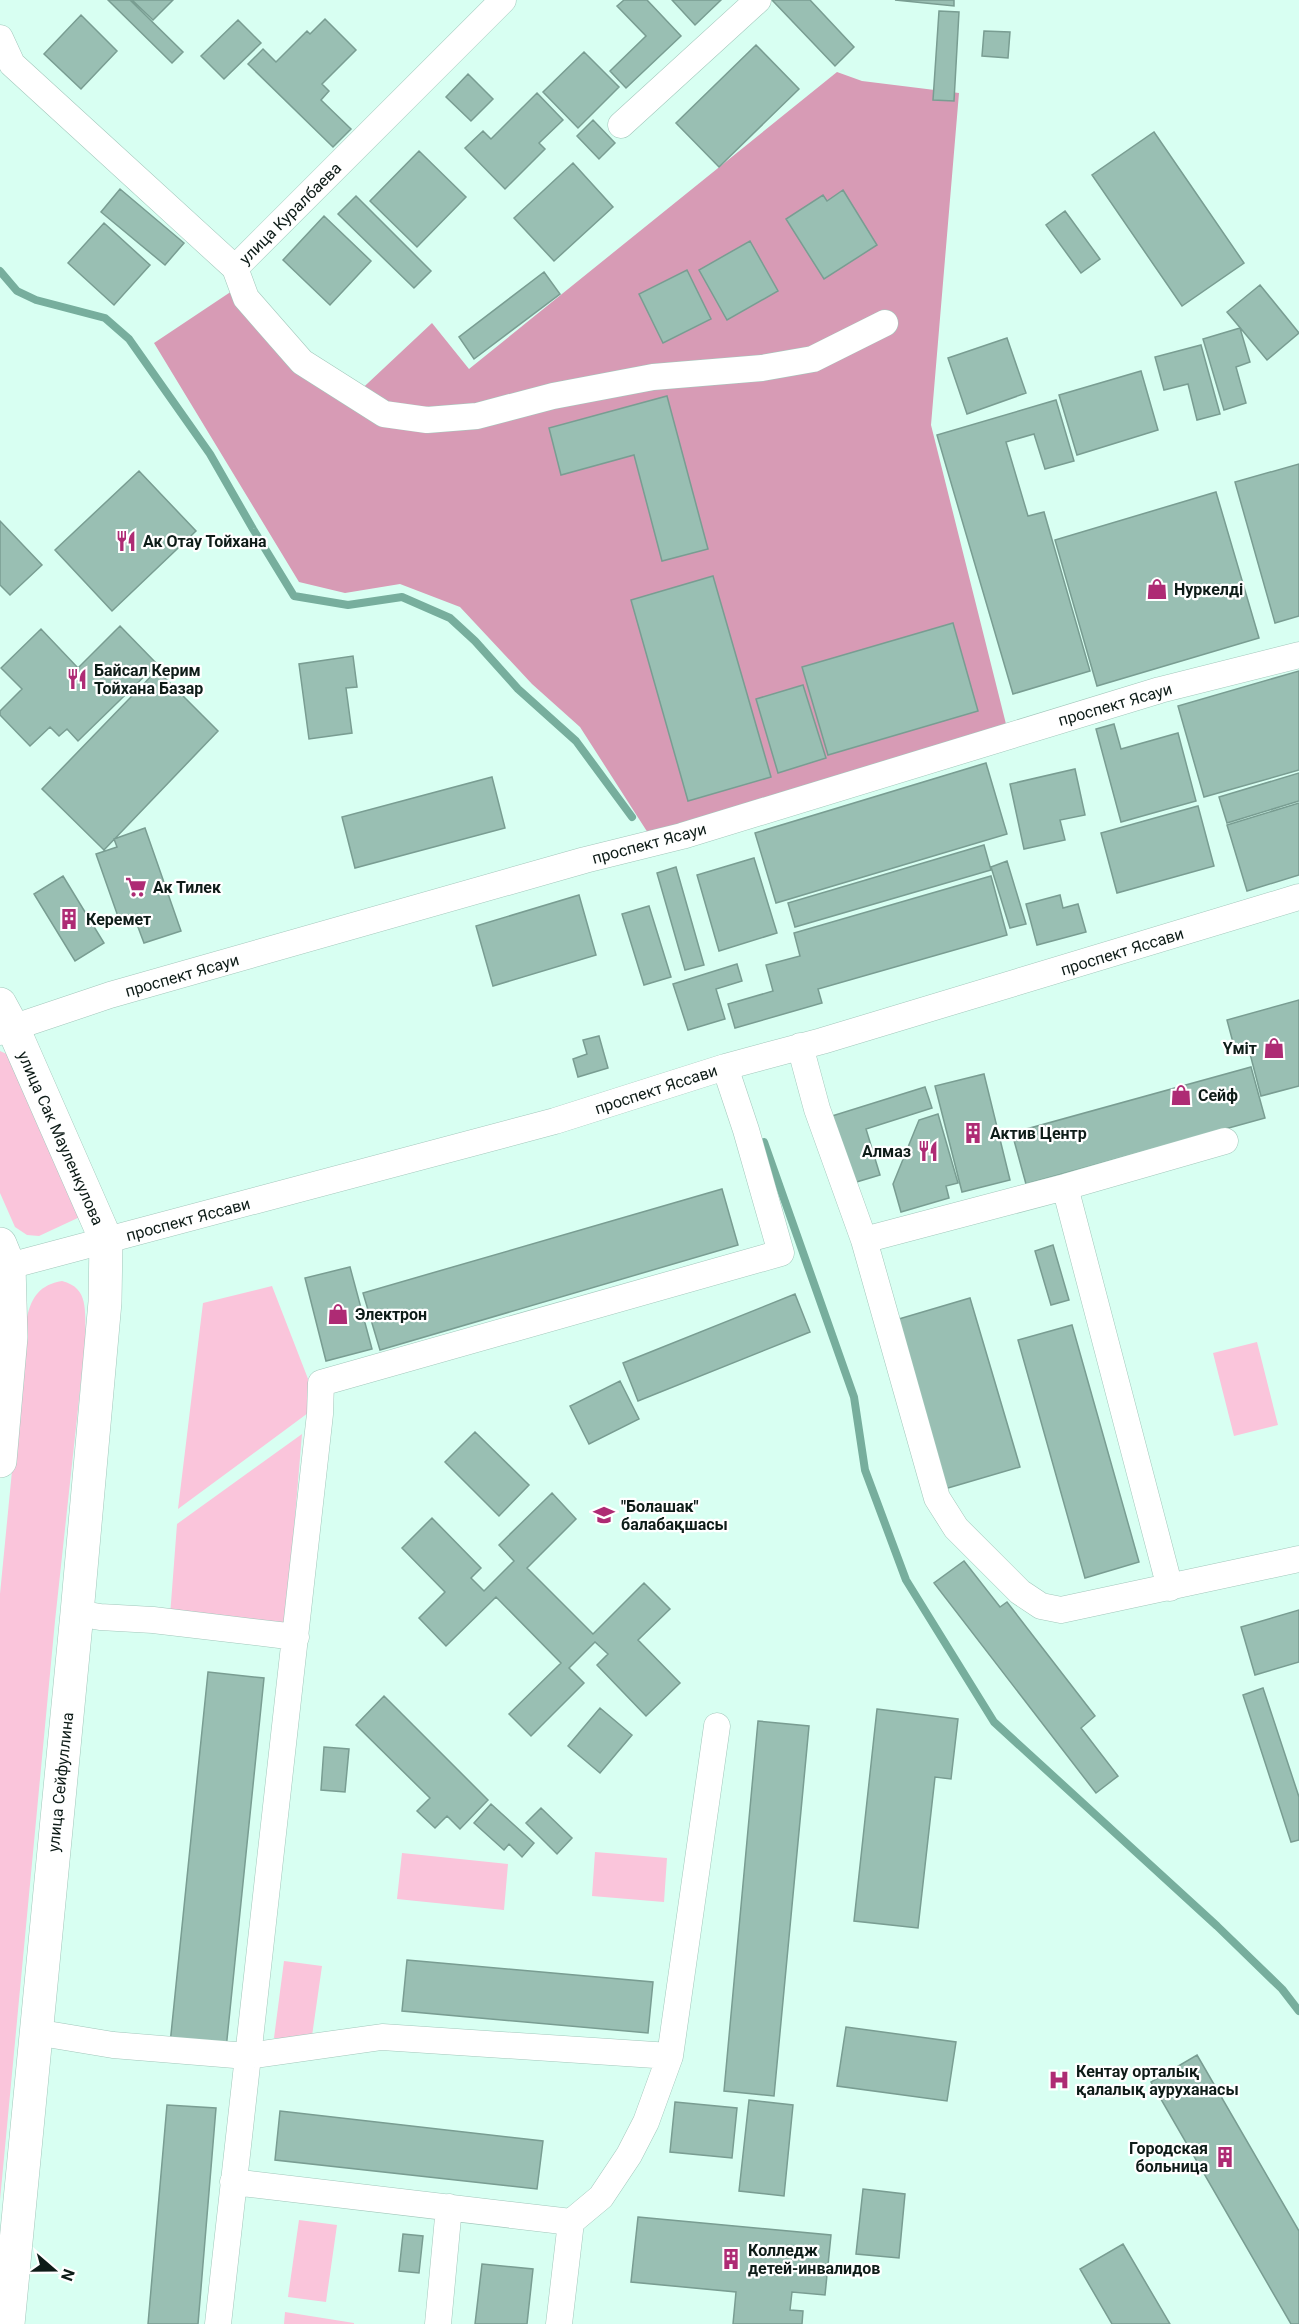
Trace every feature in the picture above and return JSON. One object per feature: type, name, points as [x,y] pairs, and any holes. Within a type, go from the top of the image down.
[{"type":"main road","name":"улица Сак Мауленкулова","points":[[4,1022],[106,1240]]},
{"type":"main road","name":"улица Сейфуллина","points":[[8,2324],[77,1613],[105,1302],[106,1240]]},
{"type":"main road","points":[[0,1461],[4,1387],[10,1337],[4,1255]]},
{"type":"street","name":"улица Куралбаева","points":[[0,38],[12,64],[234,268],[503,0]]},
{"type":"street","points":[[621,125],[758,0]]},
{"type":"street","points":[[234,268],[246,298],[302,362],[384,414],[426,420],[477,416],[553,396],[653,377],[762,368],[813,359],[885,323]]},
{"type":"street","name":"проспект Ясауи","points":[[4,1022],[121,992],[585,860],[682,836],[1160,690],[1299,655]]},
{"type":"street","name":"проспект Яссави","points":[[4,1255],[106,1240],[147,1231],[555,1121],[724,1067],[1299,897]]},
{"type":"street","points":[[800,1046],[817,1109],[864,1240],[937,1498],[956,1528],[1020,1592],[1041,1606],[1061,1610],[1299,1559]]},
{"type":"street","points":[[218,2324],[296,1636],[320,1413],[321,1383],[781,1253],[746,1130],[724,1067]]},
{"type":"street","points":[[864,1240],[1065,1187],[1225,1141]]},
{"type":"street","points":[[1065,1187],[1170,1587]]},
{"type":"street","points":[[77,1613],[296,1636]]},
{"type":"street","points":[[559,2324],[571,2222],[601,2197],[629,2155],[646,2122],[670,2056],[717,1726]]},
{"type":"street","points":[[35,2032],[113,2044],[247,2056],[382,2037],[670,2056]]},
{"type":"street","points":[[233,2182],[571,2222]]},
{"type":"street","points":[[438,2324],[449,2207]]},
{"type":"shaded area","points":[[837,72],[862,81],[959,93],[931,425],[1007,728],[648,833],[580,727],[532,684],[460,607],[400,584],[345,593],[299,582],[154,343],[244,283],[352,398],[432,323],[469,369]]},
{"type":"shaded area","points":[[0,1051],[9,1055],[82,1216],[39,1236],[27,1235],[15,1227],[0,1193]]},
{"type":"shaded area","points":[[62,1281],[71,1284],[81,1295],[85,1310],[86,1335],[55,1621],[0,2200],[0,1594],[27,1317],[34,1297],[48,1285]]},
{"type":"shaded area","points":[[272,1286],[310,1384],[308,1413],[178,1509],[203,1303]]},
{"type":"shaded area","points":[[1257,1342],[1278,1425],[1234,1436],[1213,1353]]},
{"type":"shaded area","points":[[302,1434],[286,1625],[170,1616],[177,1524]]},
{"type":"shaded area","points":[[595,1852],[667,1858],[664,1902],[592,1896]]},
{"type":"shaded area","points":[[402,1853],[508,1864],[504,1910],[397,1899]]},
{"type":"shaded area","points":[[284,1961],[322,1966],[311,2043],[274,2038]]},
{"type":"shaded area","points":[[299,2220],[337,2225],[326,2302],[288,2297]]},
{"type":"shaded area","points":[[285,2312],[354,2323],[354,2324],[284,2324]]},
{"type":"building","points":[[108,0],[130,0],[183,52],[172,63]]},
{"type":"building","points":[[132,0],[173,0],[153,20]]},
{"type":"building","points":[[624,0],[647,0],[681,36],[626,88],[610,71],[646,36],[617,6]]},
{"type":"building","points":[[672,0],[721,0],[695,25]]},
{"type":"building","points":[[772,0],[810,0],[854,47],[835,66]]},
{"type":"building","points":[[895,0],[954,0],[954,6]]},
{"type":"building","points":[[939,11],[959,12],[954,101],[933,100]]},
{"type":"building","points":[[81,15],[117,51],[81,89],[44,54]]},
{"type":"building","points":[[325,19],[356,50],[322,84],[329,91],[321,100],[351,129],[333,147],[248,64],[263,49],[276,62],[307,31],[310,34]]},
{"type":"building","points":[[238,20],[261,43],[224,79],[201,56]]},
{"type":"building","points":[[984,31],[1010,32],[1008,58],[982,56]]},
{"type":"building","points":[[756,45],[799,89],[719,167],[676,123]]},
{"type":"building","points":[[584,52],[619,87],[578,128],[543,92]]},
{"type":"building","points":[[468,74],[493,99],[471,121],[446,97]]},
{"type":"building","points":[[537,93],[563,120],[539,143],[545,149],[505,189],[465,148],[483,131],[491,139]]},
{"type":"building","points":[[593,120],[615,143],[599,159],[577,136]]},
{"type":"building","points":[[1154,132],[1244,263],[1182,306],[1092,175]]},
{"type":"building","points":[[419,151],[466,197],[417,247],[370,201]]},
{"type":"building","points":[[573,163],[613,207],[554,261],[514,218]]},
{"type":"building","points":[[120,189],[184,243],[165,265],[101,212]]},
{"type":"building","points":[[843,190],[877,245],[824,279],[786,219],[823,195],[827,201]]},
{"type":"building","points":[[356,196],[431,271],[414,288],[338,214]]},
{"type":"building","points":[[1065,211],[1100,259],[1081,273],[1046,225]]},
{"type":"building","points":[[324,216],[371,261],[330,305],[283,260]]},
{"type":"building","points":[[104,223],[150,265],[114,305],[68,263]]},
{"type":"building","points":[[750,241],[778,291],[727,320],[699,270]]},
{"type":"building","points":[[687,270],[711,319],[663,343],[639,294]]},
{"type":"building","points":[[544,272],[560,294],[474,359],[459,337]]},
{"type":"building","points":[[1260,285],[1299,333],[1267,360],[1227,312]]},
{"type":"building","points":[[1240,328],[1250,362],[1236,367],[1246,403],[1224,410],[1203,339]]},
{"type":"building","points":[[1007,338],[1026,393],[967,414],[948,358]]},
{"type":"building","points":[[1201,345],[1220,414],[1197,420],[1188,384],[1164,390],[1155,357]]},
{"type":"building","points":[[1141,371],[1158,430],[1077,455],[1059,395]]},
{"type":"building","points":[[667,396],[708,549],[662,561],[634,455],[561,475],[549,428]]},
{"type":"building","points":[[1056,400],[1074,461],[1045,469],[1034,434],[1006,442],[1028,516],[1044,512],[1090,671],[1013,694],[937,435]]},
{"type":"building","points":[[1299,464],[1299,616],[1275,623],[1235,482]]},
{"type":"building","name":"Ак Отау Тойхана","points":[[139,471],[196,531],[112,611],[55,550]]},
{"type":"building","name":"Нуркелді","points":[[1216,492],[1259,638],[1097,686],[1055,540]]},
{"type":"building","points":[[0,521],[42,565],[10,595],[0,585]]},
{"type":"building","points":[[713,576],[771,777],[688,801],[631,600]]},
{"type":"building","points":[[953,623],[978,711],[828,755],[802,667]]},
{"type":"building","name":"Байсал Керим Тойхана Базар","points":[[120,626],[157,664],[78,741],[67,729],[59,736],[50,727],[30,746],[0,715],[0,711],[22,689],[1,668],[41,629],[78,668]]},
{"type":"building","points":[[353,656],[357,687],[346,688],[352,733],[309,739],[299,664]]},
{"type":"building","points":[[157,670],[218,731],[104,850],[42,789]]},
{"type":"building","points":[[1299,671],[1299,770],[1204,797],[1178,706]]},
{"type":"building","points":[[803,685],[826,758],[778,773],[756,699]]},
{"type":"building","points":[[1114,724],[1121,749],[1178,733],[1196,801],[1121,822],[1096,729]]},
{"type":"building","points":[[986,763],[1007,834],[776,903],[755,833]]},
{"type":"building","points":[[1075,769],[1085,815],[1060,820],[1065,840],[1024,849],[1010,784]]},
{"type":"building","points":[[1299,773],[1299,801],[1227,823],[1219,797]]},
{"type":"building","points":[[492,777],[505,828],[355,868],[342,817]]},
{"type":"building","points":[[1299,803],[1299,875],[1247,891],[1227,825]]},
{"type":"building","points":[[1198,806],[1214,866],[1117,893],[1101,833]]},
{"type":"building","name":"Ак Тилек","points":[[145,828],[181,931],[144,943],[135,919],[121,925],[96,854],[117,847],[114,839]]},
{"type":"building","points":[[984,845],[991,870],[795,927],[788,903]]},
{"type":"building","points":[[754,858],[777,933],[719,951],[697,875]]},
{"type":"building","points":[[1007,861],[1026,924],[1010,928],[991,867]]},
{"type":"building","points":[[676,867],[704,965],[685,970],[657,873]]},
{"type":"building","name":"Керемет","points":[[63,876],[104,943],[75,961],[34,894]]},
{"type":"building","points":[[991,876],[1007,935],[818,989],[822,1003],[735,1028],[728,1004],[773,991],[766,965],[800,956],[794,933]]},
{"type":"building","points":[[579,895],[596,955],[493,986],[476,926]]},
{"type":"building","points":[[1060,895],[1063,908],[1078,904],[1086,932],[1037,945],[1026,904]]},
{"type":"building","points":[[649,906],[671,977],[644,985],[622,914]]},
{"type":"building","points":[[737,964],[742,981],[716,989],[725,1019],[688,1030],[673,984]]},
{"type":"building","name":"Үміт","points":[[1299,1000],[1299,1086],[1261,1096],[1248,1046],[1235,1050],[1227,1020]]},
{"type":"building","points":[[599,1036],[608,1068],[578,1077],[573,1059],[587,1054],[583,1040]]},
{"type":"building","points":[[1251,1067],[1265,1118],[1026,1184],[1012,1133]]},
{"type":"building","name":"Актив Центр","points":[[984,1074],[1010,1180],[962,1192],[935,1086]]},
{"type":"building","points":[[925,1087],[932,1108],[866,1129],[880,1175],[853,1183],[832,1116]]},
{"type":"building","name":"Алмаз","points":[[938,1114],[958,1183],[946,1186],[949,1198],[901,1212],[893,1184],[919,1120]]},
{"type":"building","points":[[722,1189],[738,1245],[380,1350],[363,1293]]},
{"type":"building","points":[[1053,1245],[1069,1300],[1051,1305],[1035,1251]]},
{"type":"building","name":"Электрон","points":[[350,1267],[372,1349],[326,1361],[305,1278]]},
{"type":"building","points":[[795,1294],[810,1332],[638,1401],[623,1363]]},
{"type":"building","points":[[970,1298],[1020,1467],[941,1490],[892,1321]]},
{"type":"building","points":[[1072,1325],[1139,1562],[1085,1578],[1018,1340]]},
{"type":"building","points":[[620,1381],[639,1419],[589,1444],[570,1406]]},
{"type":"building","points":[[475,1432],[529,1485],[499,1516],[445,1462]]},
{"type":"building","points":[[552,1493],[576,1519],[527,1568],[593,1634],[644,1583],[670,1609],[638,1640],[680,1683],[646,1716],[597,1665],[608,1654],[595,1642],[569,1668],[584,1683],[531,1736],[509,1714],[561,1663],[496,1597],[446,1646],[419,1618],[445,1592],[402,1548],[432,1518],[481,1568],[471,1578],[484,1591],[514,1561],[499,1545]]},
{"type":"building","points":[[964,1561],[1000,1607],[1007,1602],[1095,1716],[1081,1728],[1118,1776],[1096,1793],[934,1583]]},
{"type":"building","points":[[1299,1610],[1299,1662],[1255,1675],[1241,1627]]},
{"type":"building","points":[[208,1672],[264,1678],[226,2049],[170,2044]]},
{"type":"building","points":[[1263,1688],[1299,1797],[1299,1840],[1291,1842],[1243,1695]]},
{"type":"building","points":[[384,1696],[488,1800],[460,1829],[447,1816],[435,1828],[417,1811],[430,1798],[356,1725]]},
{"type":"building","points":[[600,1708],[632,1735],[600,1773],[568,1746]]},
{"type":"building","points":[[877,1709],[958,1719],[951,1779],[935,1777],[918,1928],[854,1921]]},
{"type":"building","points":[[758,1721],[809,1726],[774,2096],[724,2091]]},
{"type":"building","points":[[324,1747],[349,1749],[345,1792],[321,1790]]},
{"type":"building","points":[[491,1804],[534,1843],[522,1857],[509,1844],[504,1850],[474,1823]]},
{"type":"building","points":[[541,1808],[572,1838],[557,1854],[526,1823]]},
{"type":"building","points":[[407,1960],[653,1982],[648,2033],[402,2011]]},
{"type":"building","points":[[846,2027],[956,2042],[947,2101],[837,2086]]},
{"type":"building","name":"Городская больница","points":[[1197,2055],[1299,2231],[1299,2324],[1291,2324],[1151,2082]]},
{"type":"building","points":[[749,2100],[793,2105],[784,2196],[739,2191]]},
{"type":"building","points":[[675,2102],[737,2108],[732,2158],[670,2152]]},
{"type":"building","points":[[167,2105],[216,2108],[198,2324],[148,2324]]},
{"type":"building","points":[[280,2111],[543,2141],[537,2189],[275,2160]]},
{"type":"building","points":[[863,2189],[905,2194],[899,2258],[856,2254]]},
{"type":"building","name":"Колледж детей-инвалидов","points":[[638,2217],[831,2235],[825,2295],[792,2292],[790,2310],[803,2311],[802,2324],[733,2324],[736,2292],[631,2282]]},
{"type":"building","points":[[403,2234],[423,2236],[419,2273],[399,2271]]},
{"type":"building","points":[[1123,2244],[1170,2324],[1112,2324],[1080,2269]]},
{"type":"building","points":[[482,2264],[533,2269],[527,2324],[475,2324]]},
{"type":"waterway","points":[[0,271],[17,291],[36,300],[105,318],[129,339],[210,454],[294,596],[348,605],[402,597],[450,618],[475,641],[518,689],[576,741],[632,817]]},
{"type":"waterway","points":[[764,1142],[854,1397],[865,1470],[906,1580],[994,1722],[1217,1926],[1282,1989],[1299,2011]]},
{"type":"place","name":"Ак Отау Тойхана","points":[[126,541]]},
{"type":"place","name":"Нуркелді","points":[[1157,589]]},
{"type":"place","name":"Байсал Керим Тойхана Базар","points":[[77,679]]},
{"type":"place","name":"Ак Тилек","points":[[136,887]]},
{"type":"place","name":"Керемет","points":[[69,919]]},
{"type":"place","name":"Үміт","points":[[1274,1048]]},
{"type":"place","name":"Сейф","points":[[1181,1095]]},
{"type":"place","name":"Актив Центр","points":[[973,1133]]},
{"type":"place","name":"Алмаз","points":[[928,1151]]},
{"type":"place","name":"Электрон","points":[[338,1314]]},
{"type":"place","name":"\"Болашак\" балабақшасы","points":[[604,1515]]},
{"type":"place","name":"Кентау орталық қалалық ауруханасы","points":[[1059,2080]]},
{"type":"place","name":"Городская больница","points":[[1225,2157]]},
{"type":"place","name":"Колледж детей-инвалидов","points":[[731,2259]]}]
